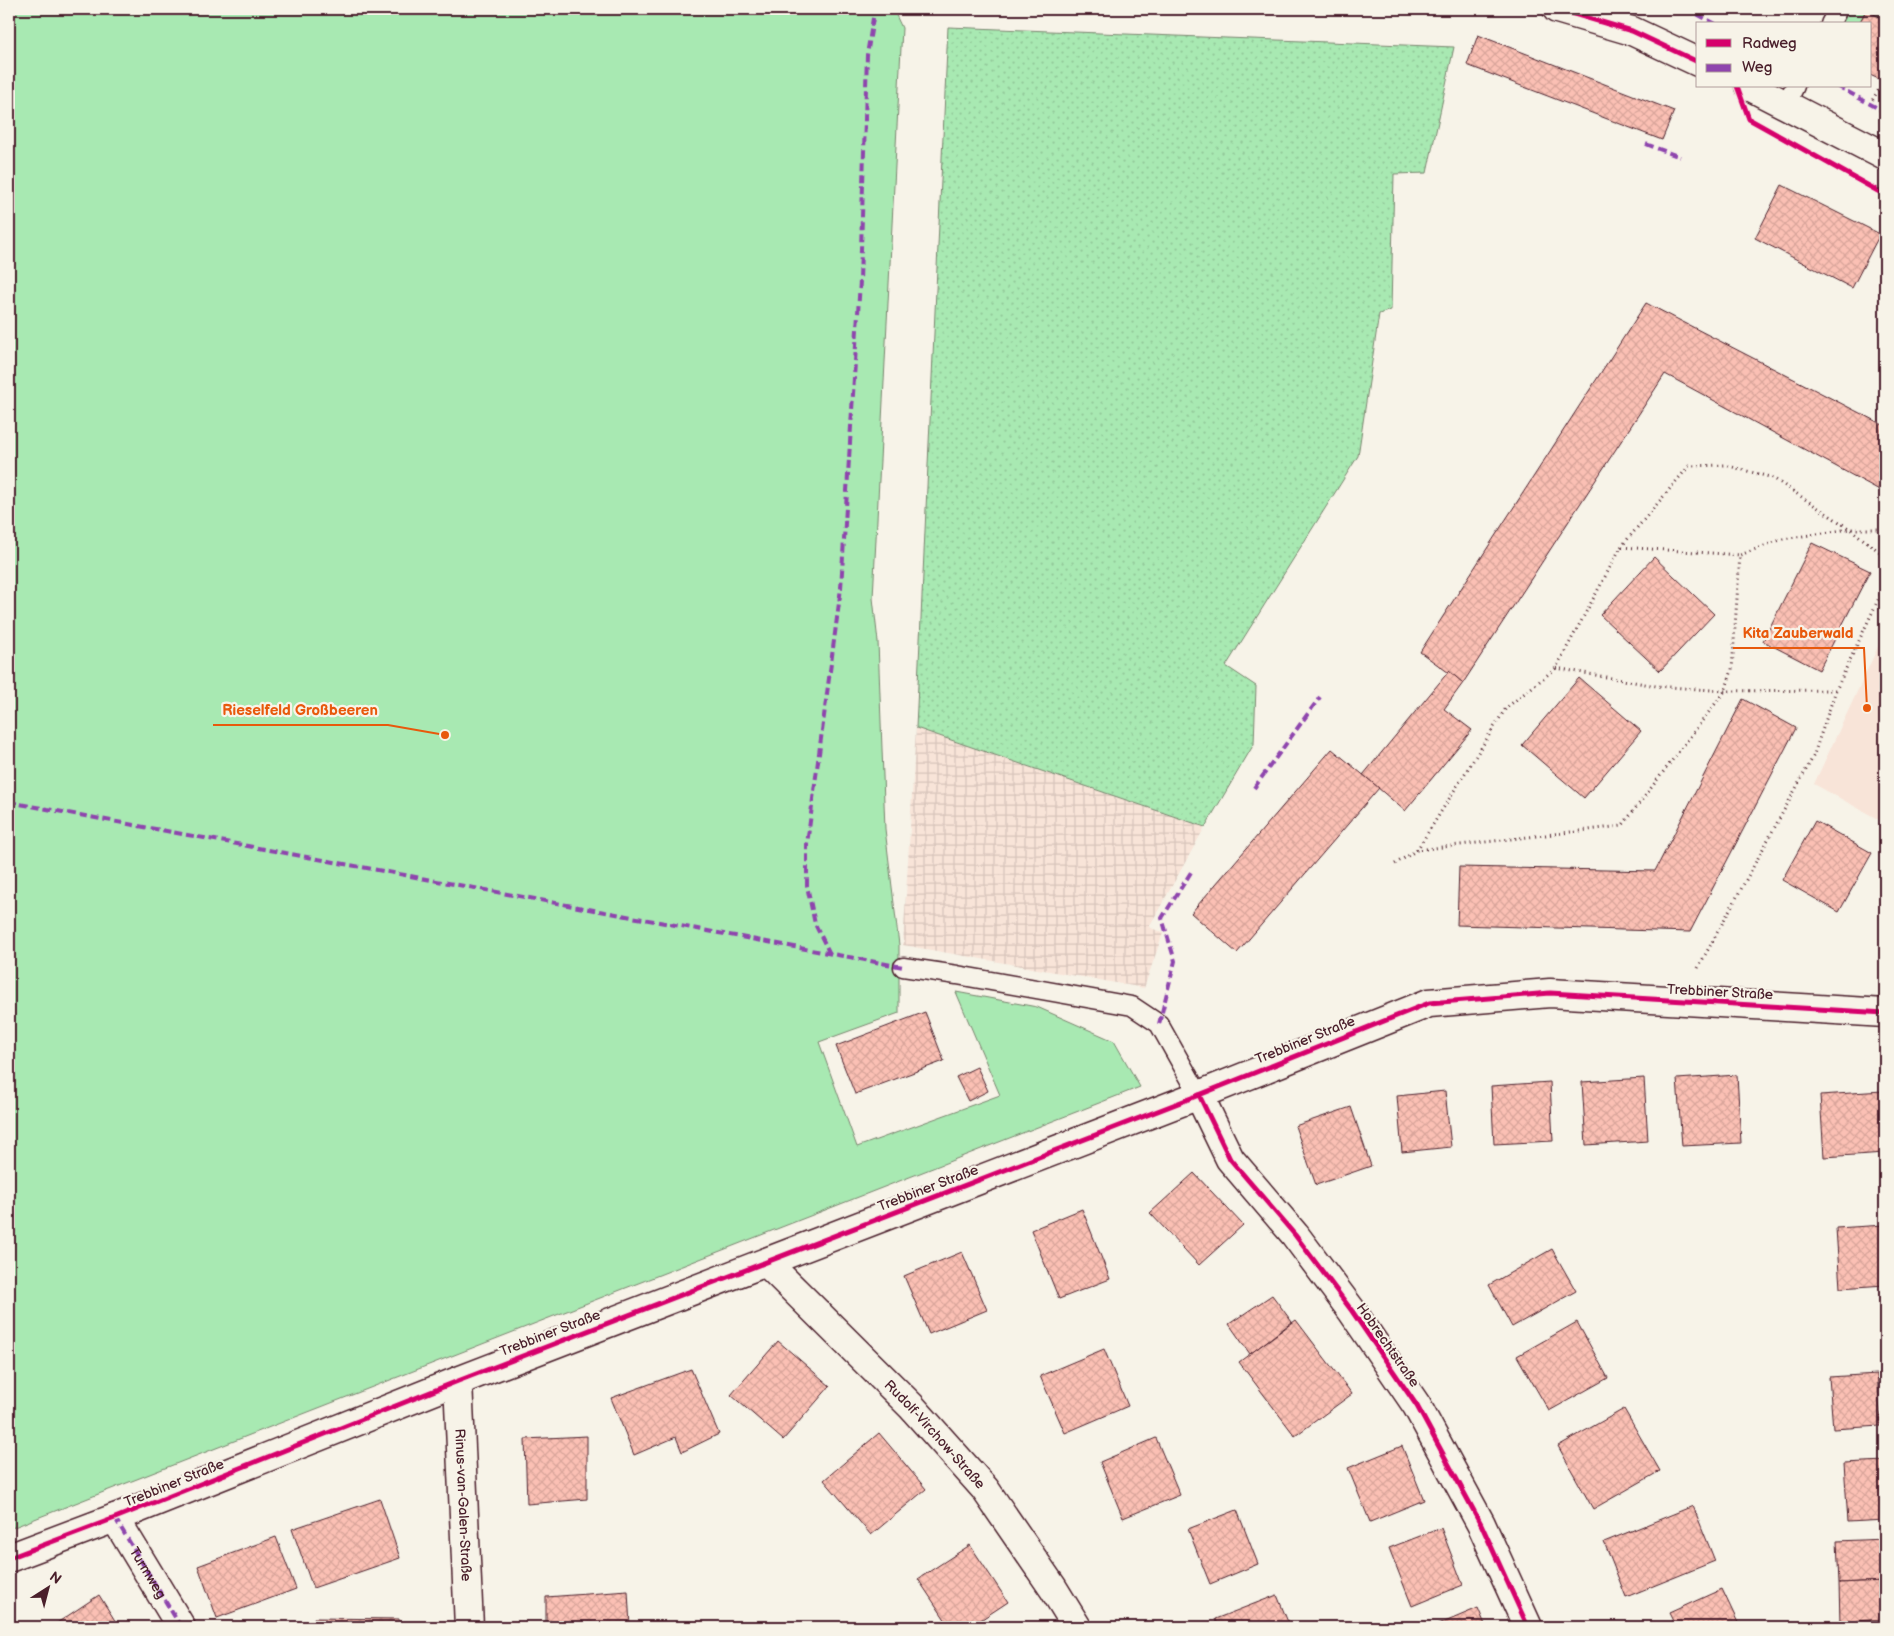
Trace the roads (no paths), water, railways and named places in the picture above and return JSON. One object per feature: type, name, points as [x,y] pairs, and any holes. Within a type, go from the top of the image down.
[{"type":"street","points":[[1557,9],[1632,31],[1696,61]]},
{"type":"street","points":[[1603,9],[1632,31]]},
{"type":"street","points":[[1758,88],[1790,95],[1885,156]]},
{"type":"street","name":"Trebbiner Straße","points":[[9,1558],[115,1518],[458,1381],[1199,1095],[1430,1003],[1550,993],[1885,1013]]},
{"type":"street","name":"Hobrechtstraße","points":[[1199,1095],[1230,1159],[1295,1235],[1352,1311],[1417,1406],[1480,1524],[1528,1627]]},
{"type":"street","name":"Rudolf-Virchow-Straße","points":[[767,1263],[911,1406],[985,1489],[1053,1588],[1076,1627]]},
{"type":"street","name":"Rinus-van-Galen-Straße","points":[[458,1381],[469,1627]]},
{"type":"street","name":"Turmweg","points":[[115,1518],[181,1627]]},
{"type":"lane","points":[[1831,22],[1838,9]]},
{"type":"lane","points":[[903,967],[958,974],[1132,1006],[1159,1024],[1199,1095]]},
{"type":"place","name":"Kita Zauberwald","points":[[1867,708]]},
{"type":"place","name":"Rieselfeld Großbeeren","points":[[445,735]]}]
